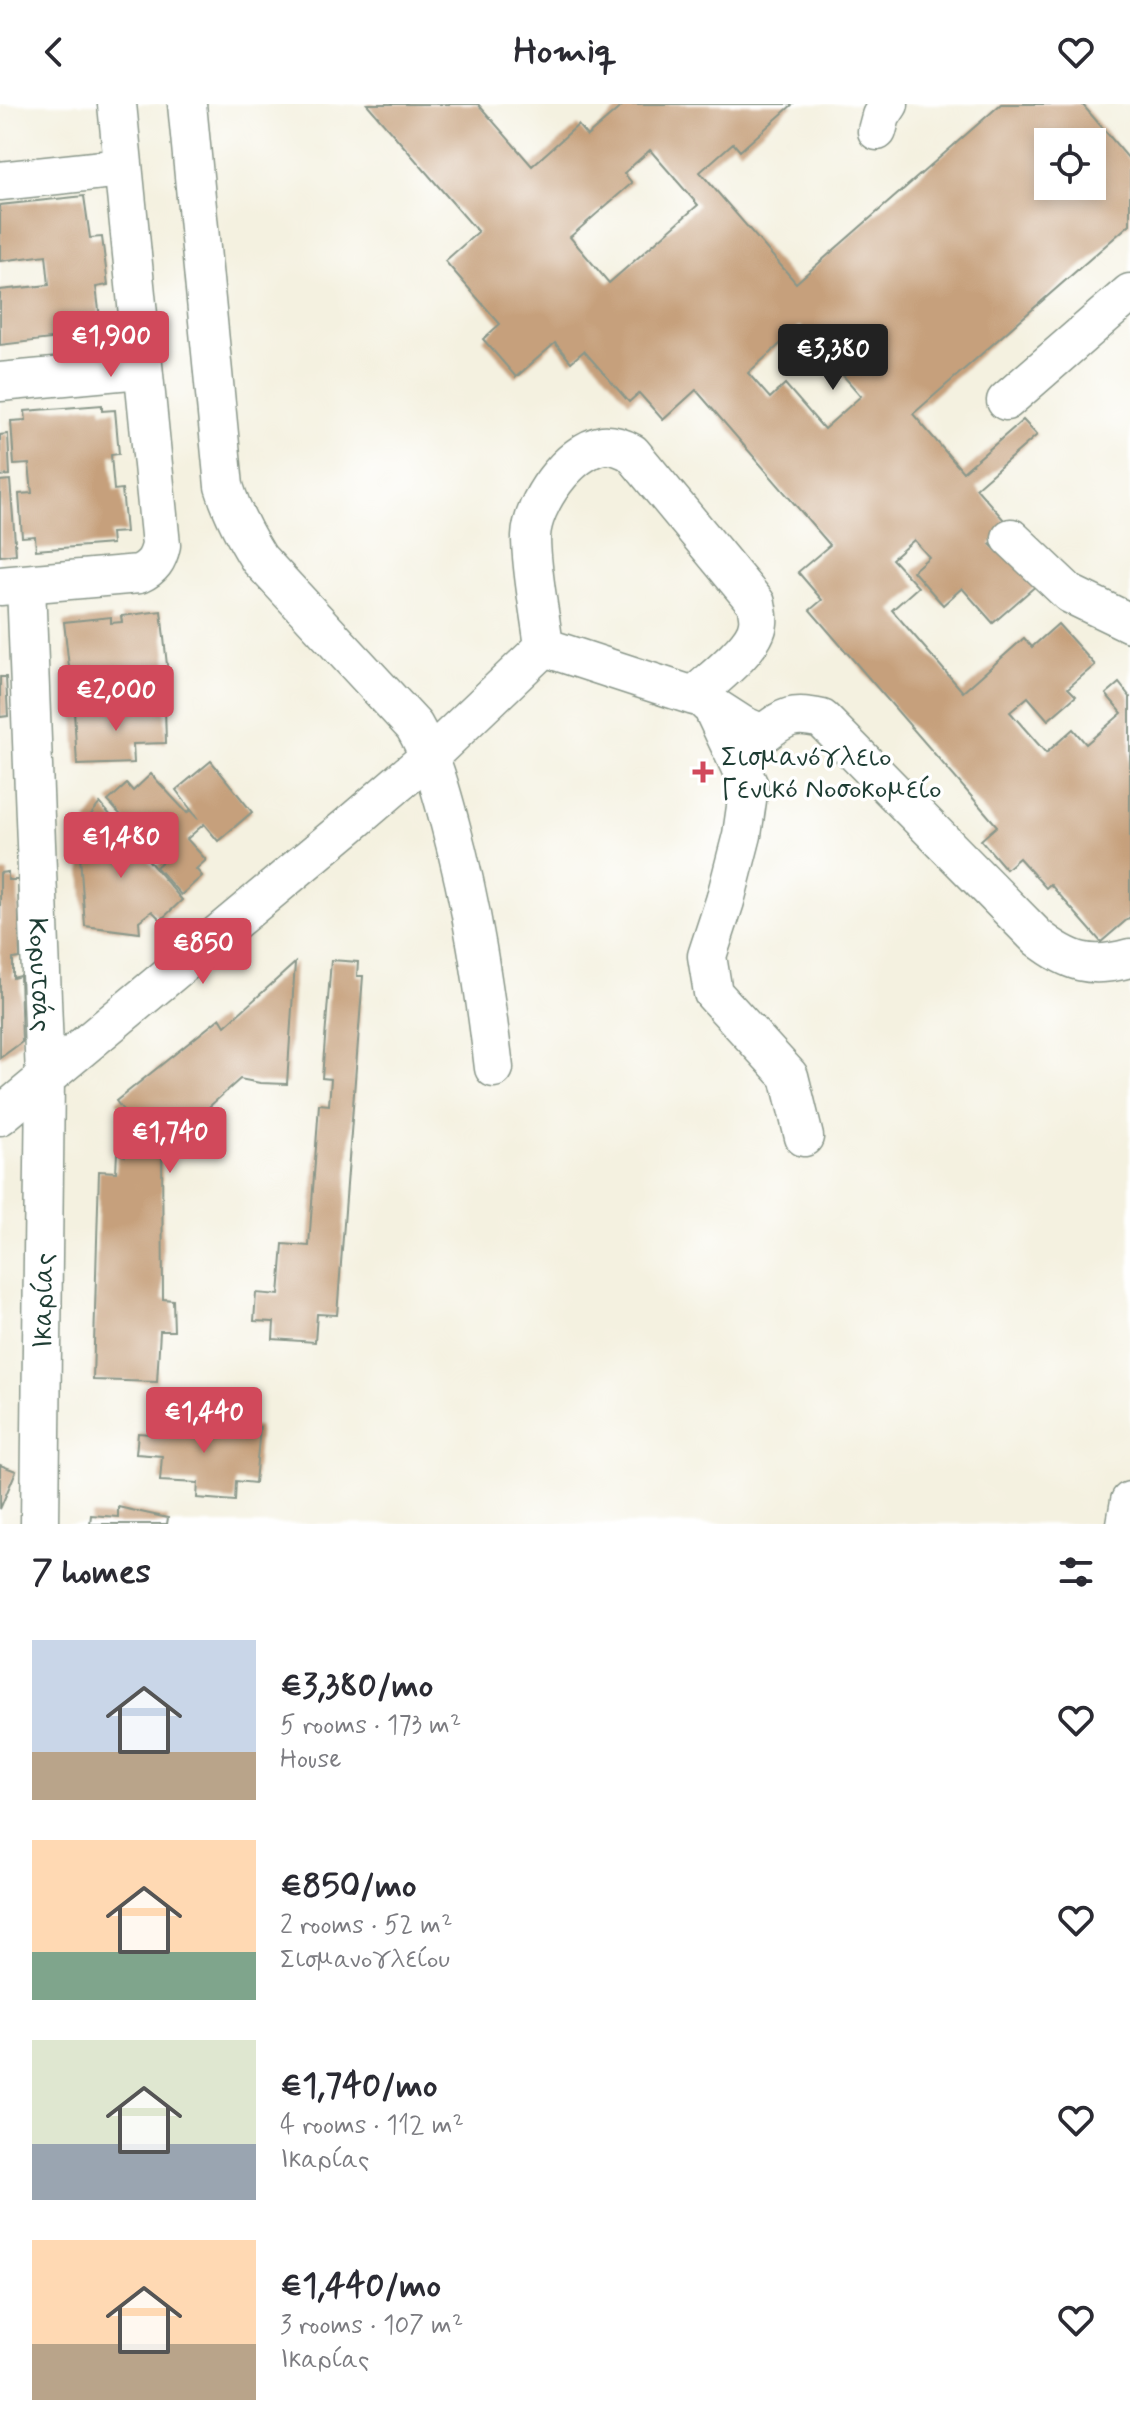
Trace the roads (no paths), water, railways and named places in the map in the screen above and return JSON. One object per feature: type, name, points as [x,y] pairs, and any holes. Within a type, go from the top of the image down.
[{"type":"street","points":[[13,585],[139,574],[154,564],[161,545],[141,369],[117,104]]},
{"type":"street","points":[[187,104],[224,486],[231,509],[259,559],[414,726],[431,755],[462,866],[483,977],[494,1068]]},
{"type":"street","points":[[0,181],[122,168]]},
{"type":"street","points":[[1006,401],[1130,293]]},
{"type":"street","points":[[0,382],[141,369]]},
{"type":"street","points":[[544,647],[531,535],[540,504],[566,466],[583,452],[604,445],[620,447],[632,453],[756,603],[759,621],[755,633],[702,701]]},
{"type":"street","points":[[1011,538],[1070,594],[1130,623]]},
{"type":"street","name":"Κορυτσάς","points":[[13,585],[45,1077]]},
{"type":"street","points":[[0,1116],[431,755],[544,647]]},
{"type":"street","points":[[544,647],[702,701],[763,734],[783,718],[802,714],[822,719],[1038,938],[1056,952],[1085,964],[1107,964],[1130,958]]},
{"type":"street","points":[[702,701],[749,786],[742,835],[707,956],[713,993],[789,1076],[804,1137]]},
{"type":"street","name":"Ικαρίας","points":[[40,1524],[45,1077]]},
{"type":"street","points":[[1126,1524],[1130,1501]]},
{"type":"place","name":"Σισμανόγλειο Γενικό Νοσοκομείο","points":[[703,772]]}]
